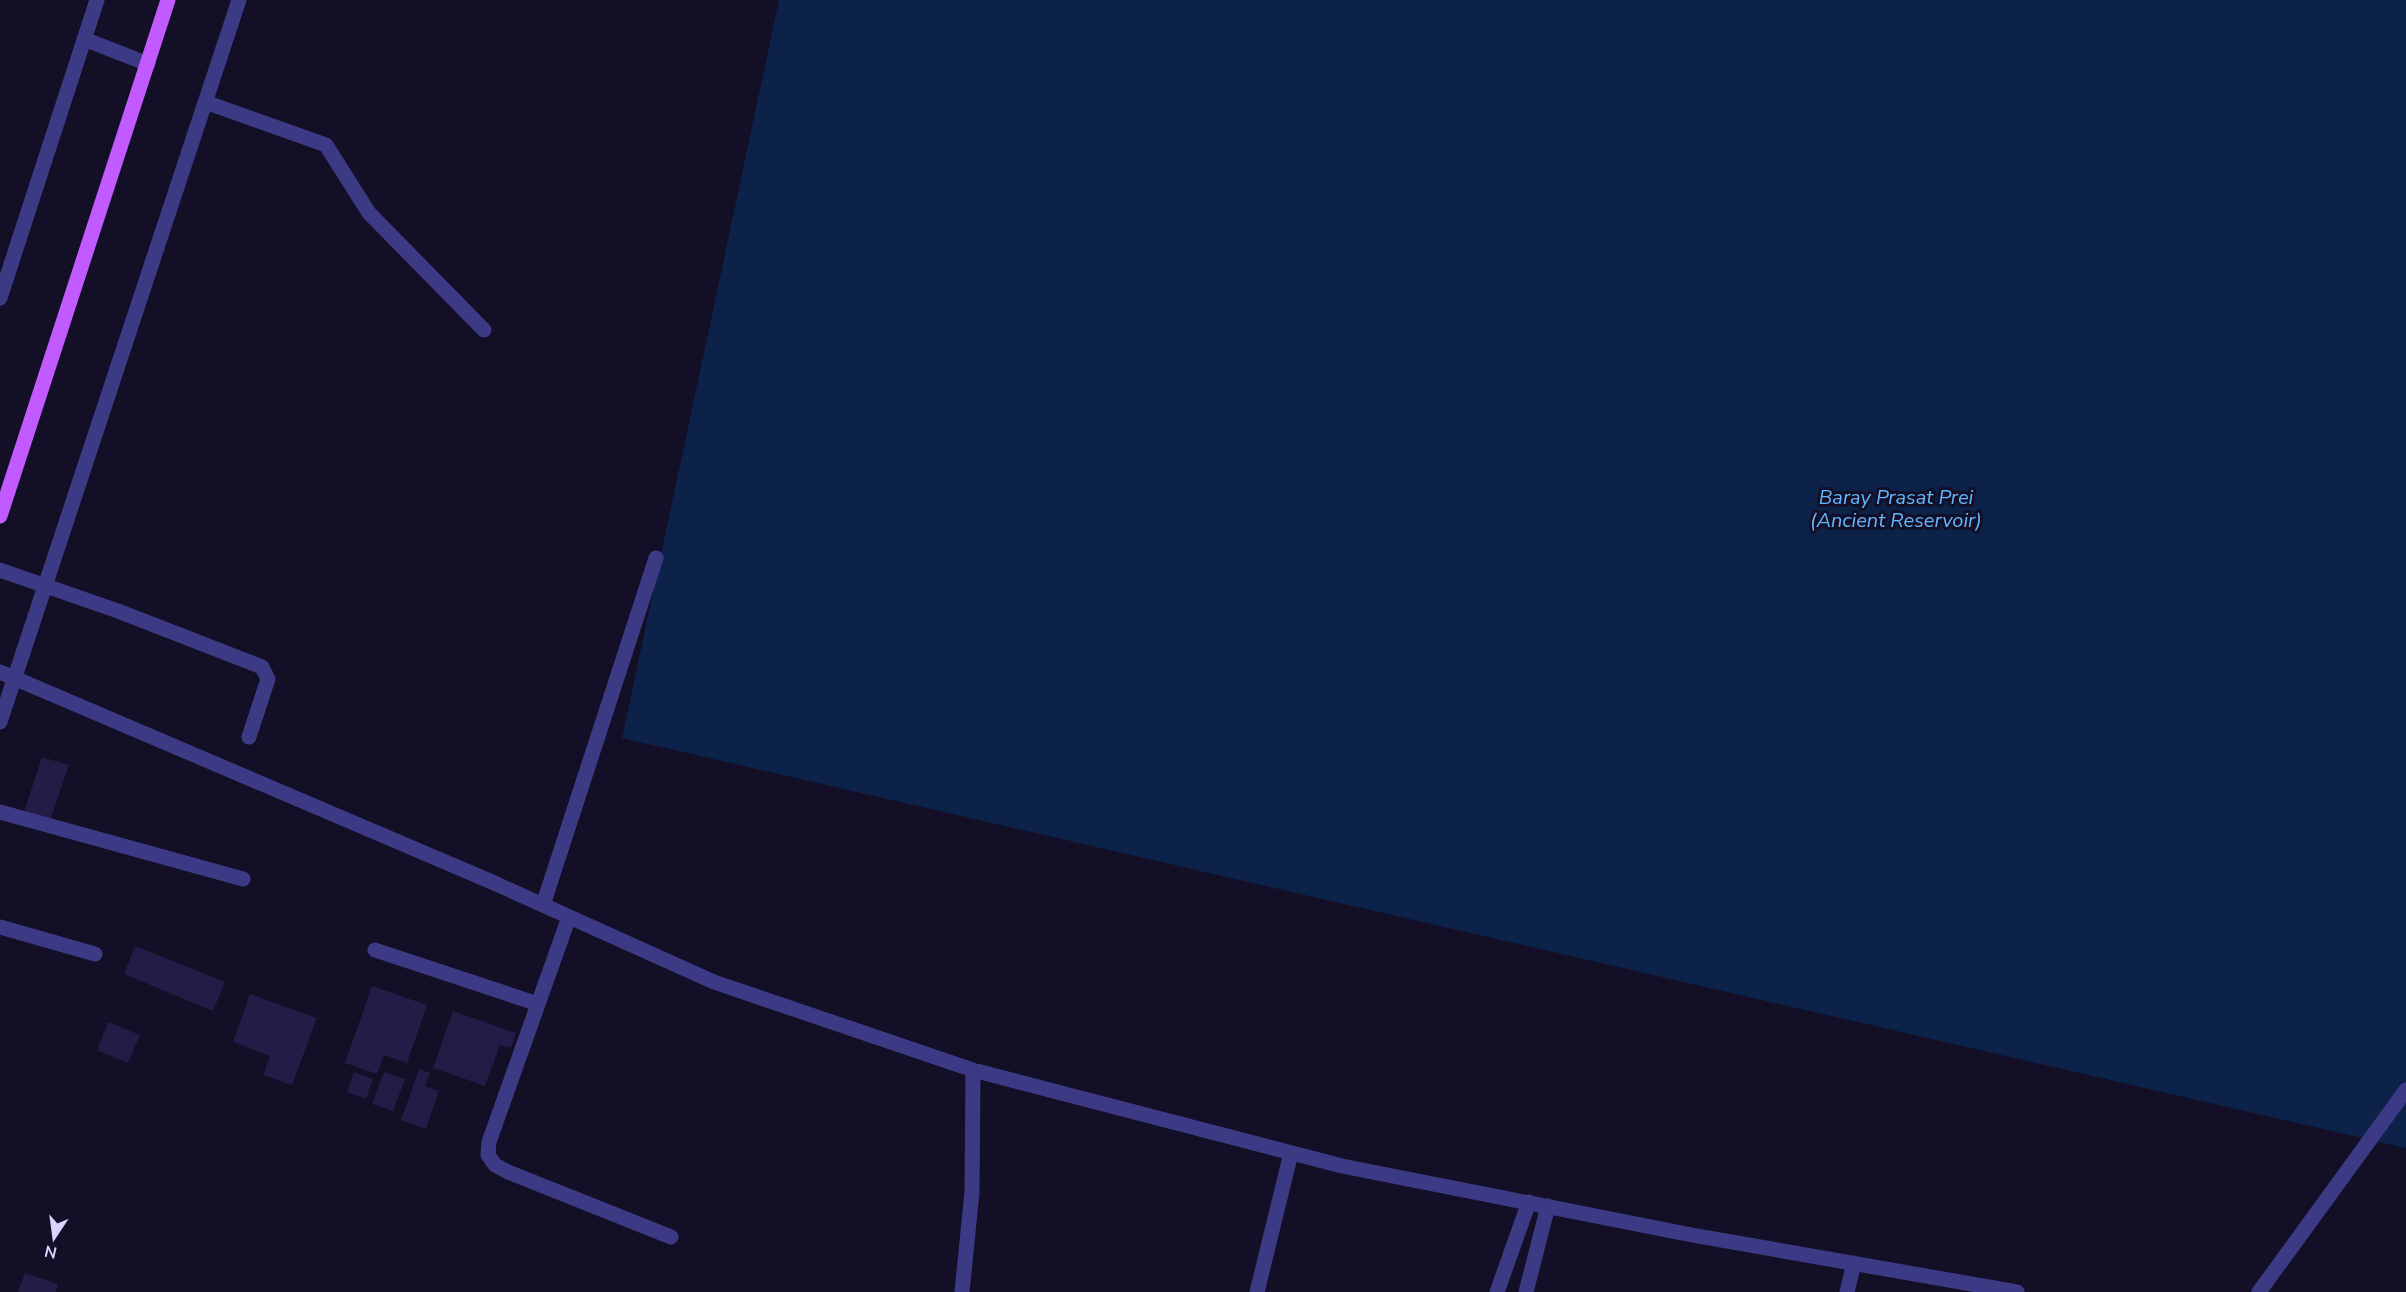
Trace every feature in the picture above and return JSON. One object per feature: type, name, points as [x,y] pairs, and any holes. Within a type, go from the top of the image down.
[{"type":"main road","points":[[0,516],[168,0]]},
{"type":"street","points":[[0,298],[97,0]]},
{"type":"street","points":[[0,722],[239,0]]},
{"type":"street","points":[[84,39],[148,64]]},
{"type":"street","points":[[205,102],[326,145],[369,213],[484,330]]},
{"type":"street","points":[[543,905],[656,558]]},
{"type":"street","points":[[0,570],[118,611],[262,667],[268,679],[249,737]]},
{"type":"street","points":[[0,672],[543,905],[714,982],[973,1070],[1342,1166],[1692,1235],[2017,1292]]},
{"type":"street","points":[[0,812],[243,879]]},
{"type":"street","points":[[569,917],[489,1142],[488,1155],[495,1165],[508,1172],[671,1237]]},
{"type":"street","points":[[0,927],[95,954]]},
{"type":"street","points":[[375,950],[538,1004]]},
{"type":"street","points":[[962,1292],[972,1192],[973,1070]]},
{"type":"street","points":[[2259,1292],[2406,1090]]},
{"type":"street","points":[[1257,1292],[1291,1153]]},
{"type":"street","points":[[1497,1292],[1529,1203]]},
{"type":"street","points":[[1526,1292],[1548,1206]]},
{"type":"street","points":[[1847,1292],[1854,1263]]},
{"type":"water","name":"Baray Prasat Prei (Ancient Reservoir)","points":[[779,0],[2406,0],[2406,1148],[622,738]]},
{"type":"building","points":[[42,757],[69,765],[50,821],[24,812]]},
{"type":"building","points":[[135,946],[225,982],[213,1011],[124,974]]},
{"type":"building","points":[[372,986],[427,1005],[407,1063],[384,1055],[377,1074],[345,1063]]},
{"type":"building","points":[[250,994],[317,1018],[292,1085],[263,1075],[270,1056],[233,1042]]},
{"type":"building","points":[[453,1011],[516,1033],[511,1048],[500,1045],[485,1086],[433,1068]]},
{"type":"building","points":[[108,1022],[140,1035],[128,1063],[97,1050]]},
{"type":"building","points":[[419,1069],[430,1073],[425,1086],[439,1091],[426,1129],[401,1120]]},
{"type":"building","points":[[354,1072],[373,1079],[366,1099],[347,1092]]},
{"type":"building","points":[[384,1072],[405,1079],[393,1111],[372,1104]]},
{"type":"building","points":[[25,1273],[58,1284],[56,1292],[18,1292]]}]
